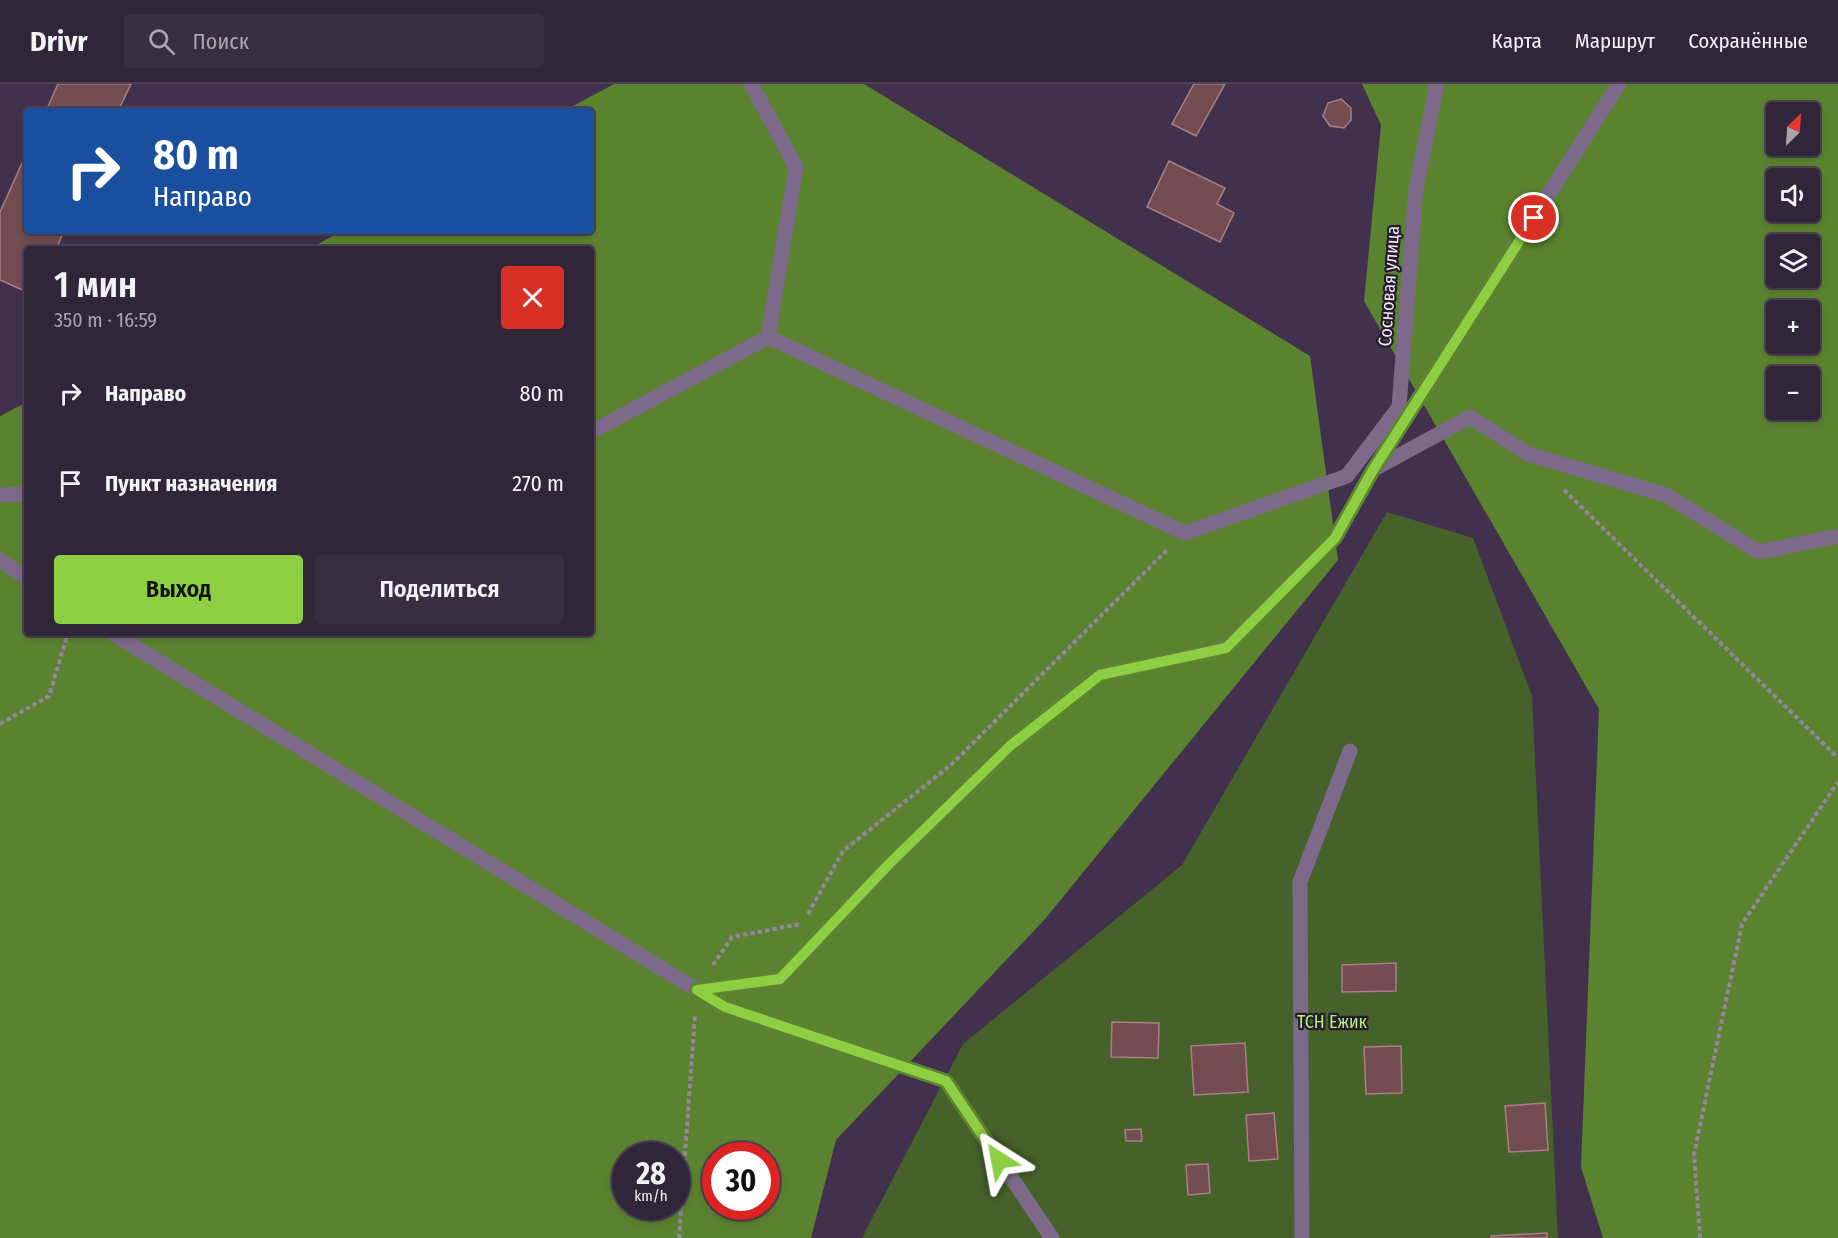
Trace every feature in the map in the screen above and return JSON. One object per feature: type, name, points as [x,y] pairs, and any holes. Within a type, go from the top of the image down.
[{"type":"street","points":[[594,430],[768,337],[796,167],[751,84]]},
{"type":"street","name":"Сосновая улица","points":[[768,337],[1185,533],[1347,476],[1399,407],[1416,188],[1437,84]]},
{"type":"street","points":[[697,990],[780,979],[889,864],[1010,746],[1100,675],[1226,648],[1335,538],[1373,470],[1619,84]]},
{"type":"street","points":[[1373,470],[1470,417],[1528,454],[1666,495],[1759,552],[1838,536]]},
{"type":"street","points":[[0,495],[24,494]]},
{"type":"street","points":[[0,560],[24,577]]},
{"type":"street","points":[[117,636],[725,1007],[946,1081],[1052,1238]]},
{"type":"street","points":[[1302,1238],[1300,882],[1350,751]]},
{"type":"path","points":[[1562,487],[1838,758]]},
{"type":"path","points":[[0,724],[49,696],[67,636]]},
{"type":"path","points":[[1700,1238],[1694,1154],[1742,924],[1838,782]]},
{"type":"green space","points":[[614,84],[864,84],[1310,356],[1338,560],[1045,919],[836,1140],[811,1238],[0,1238],[0,416],[24,404],[24,636],[594,636],[594,246],[314,246],[336,234],[594,234],[594,108],[570,108]]},
{"type":"green space","points":[[1362,84],[1838,84],[1838,1238],[1603,1238],[1581,1167],[1599,709],[1364,301],[1381,125]]},
{"type":"green space","name":"ТСН Ежик","points":[[1387,512],[1473,538],[1532,696],[1558,1238],[862,1238],[963,1044],[1182,865]]},
{"type":"building","points":[[58,84],[131,84],[119,108],[47,108]]},
{"type":"building","points":[[1194,84],[1225,84],[1196,136],[1172,124]]},
{"type":"building","points":[[1341,99],[1351,108],[1351,120],[1344,128],[1330,126],[1323,116],[1328,103]]},
{"type":"building","points":[[24,159],[24,234],[63,234],[57,246],[24,246],[24,291],[0,280],[0,212]]},
{"type":"building","points":[[1169,161],[1225,188],[1217,204],[1234,213],[1220,242],[1147,207]]},
{"type":"building","points":[[1396,963],[1396,991],[1342,992],[1342,965]]},
{"type":"building","points":[[1112,1022],[1159,1023],[1158,1058],[1111,1057]]},
{"type":"building","points":[[1245,1043],[1248,1092],[1194,1095],[1191,1046]]},
{"type":"building","points":[[1401,1046],[1402,1093],[1366,1094],[1364,1047]]},
{"type":"building","points":[[1545,1103],[1548,1150],[1509,1152],[1505,1106]]},
{"type":"building","points":[[1274,1113],[1278,1159],[1249,1161],[1246,1115]]},
{"type":"building","points":[[1141,1129],[1142,1141],[1126,1141],[1125,1130]]},
{"type":"building","points":[[1208,1164],[1210,1193],[1188,1195],[1186,1165]]},
{"type":"building","points":[[1547,1233],[1547,1238],[1491,1238],[1491,1236]]},
{"type":"route","points":[[999,1160],[946,1081],[725,1007],[697,990],[780,979],[889,864],[1010,746],[1100,675],[1226,648],[1335,538],[1373,470],[1534,218]]}]
